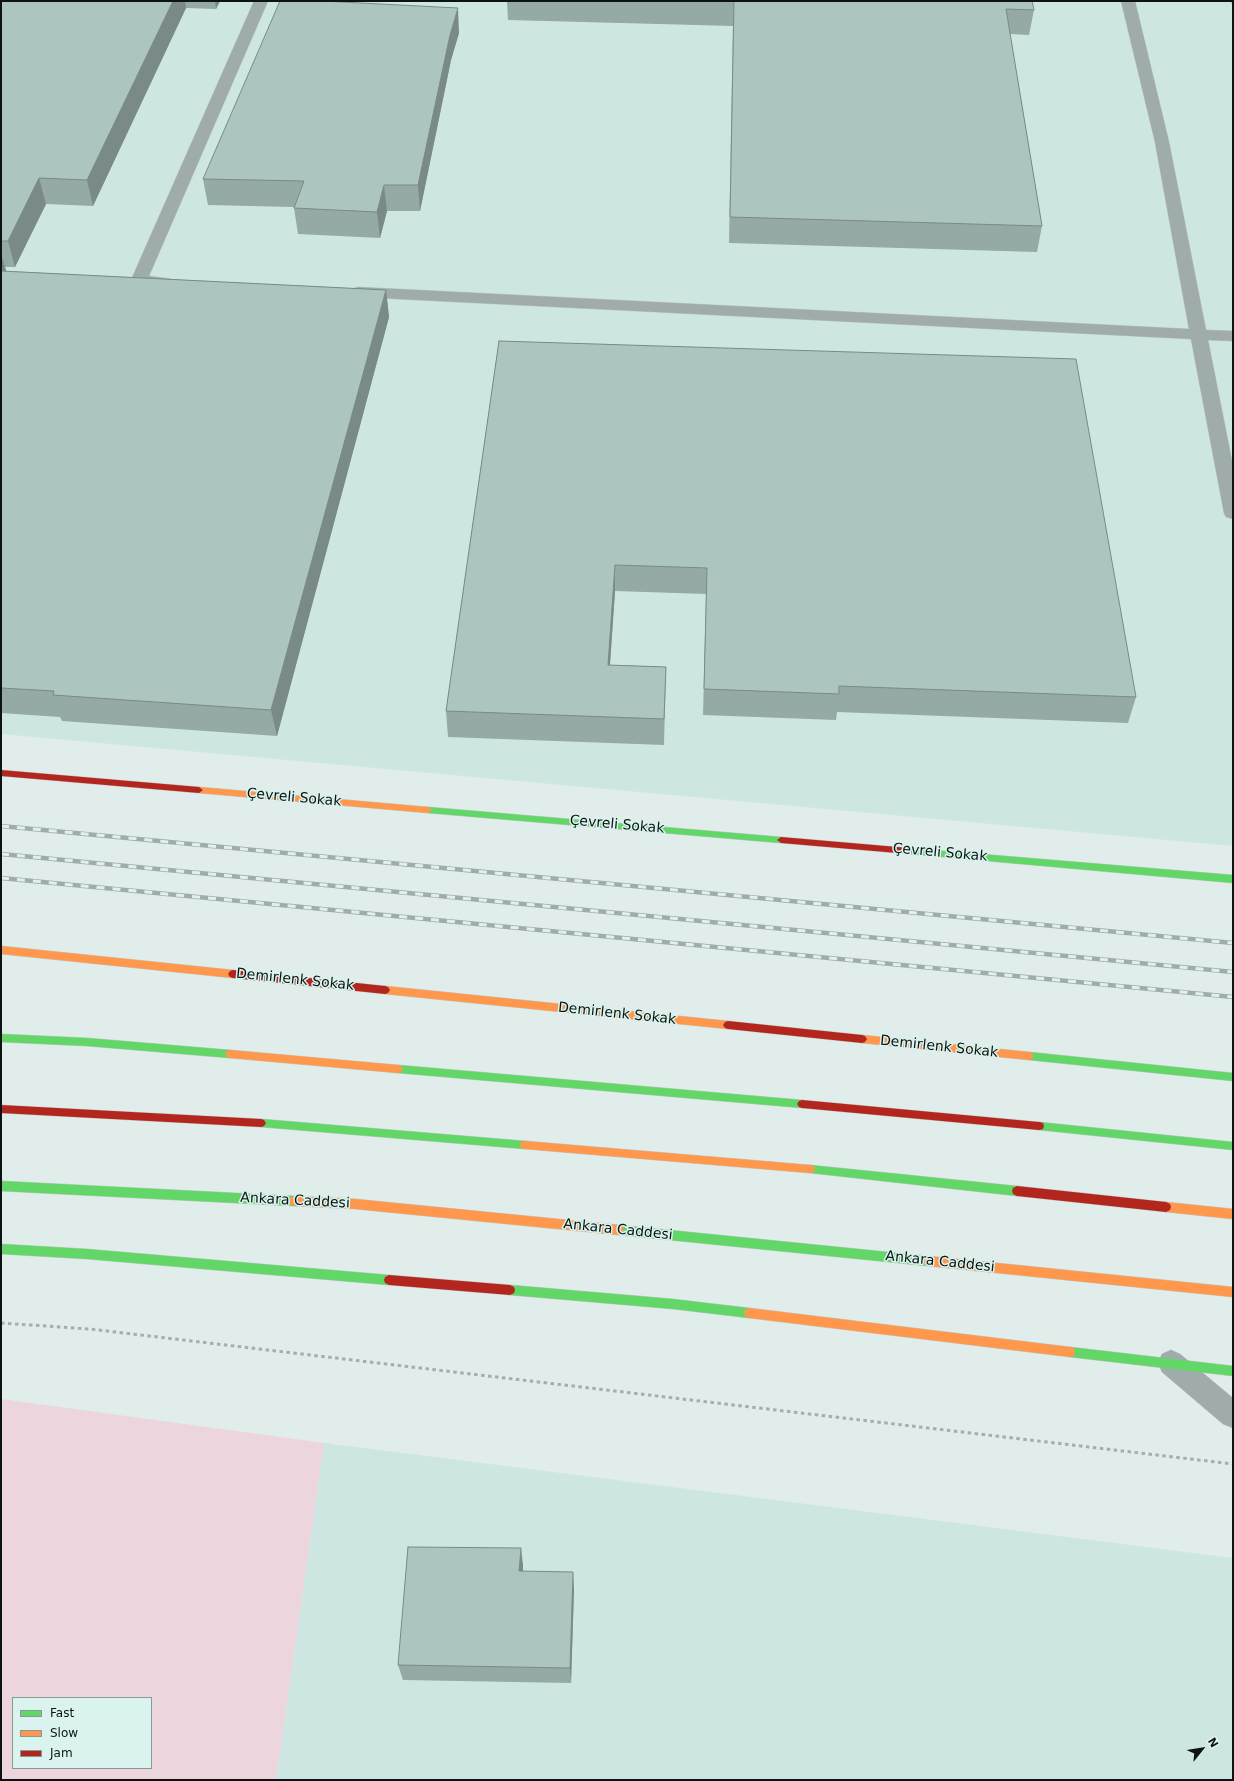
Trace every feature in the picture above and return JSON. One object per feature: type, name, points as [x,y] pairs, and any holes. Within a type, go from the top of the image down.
[{"type":"main road","name":"Çevreli Sokak","points":[[1,773],[1233,878]]},
{"type":"main road","name":"Demirlenk Sokak","points":[[1,950],[1233,1077]]},
{"type":"main road","points":[[1,1038],[87,1042],[925,1114],[1233,1146]]},
{"type":"main road","points":[[1,1109],[236,1121],[835,1170],[1233,1214]]},
{"type":"main road","name":"Ankara Caddesi","points":[[1,1186],[355,1204],[1233,1292]]},
{"type":"main road","points":[[1,1249],[94,1255],[673,1304],[1233,1371]]},
{"type":"street","points":[[179,282],[132,280],[261,1]]},
{"type":"street","points":[[1128,1],[1162,142],[1233,513]]},
{"type":"street","points":[[346,291],[1233,336]]},
{"type":"street","points":[[1171,1363],[1233,1415]]},
{"type":"path","points":[[1,1323],[90,1329],[1233,1464]]},
{"type":"shaded area","points":[[1,1],[1233,1],[1233,846],[1,734]]},
{"type":"shaded area","points":[[1,1399],[324,1443],[276,1780],[1,1780]]},
{"type":"shaded area","points":[[324,1443],[1233,1558],[1233,1780],[276,1780]]},
{"type":"building","points":[[1,1],[173,1],[87,180],[39,178],[8,241],[1,241]]},
{"type":"building","points":[[280,1],[322,1],[458,8],[450,35],[418,185],[384,185],[377,212],[294,208],[304,181],[203,179]]},
{"type":"building","points":[[734,1],[1032,1],[1034,10],[1006,9],[1042,226],[730,217]]},
{"type":"building","points":[[1,271],[386,290],[271,710],[53,695],[54,691],[1,688]]},
{"type":"building","points":[[499,341],[1076,359],[1136,697],[839,686],[839,694],[704,689],[707,568],[615,565],[608,665],[666,667],[664,719],[446,711]]},
{"type":"building","points":[[408,1547],[521,1548],[519,1571],[573,1572],[570,1668],[398,1665]]},
{"type":"railway","points":[[1,826],[1233,943]]},
{"type":"railway","points":[[1,854],[1233,972]]},
{"type":"railway","points":[[1,878],[1233,997]]},
{"type":"traffic: fast","points":[[428,810],[781,840]]},
{"type":"traffic: fast","points":[[909,851],[1233,879]]},
{"type":"traffic: fast","points":[[1,1038],[87,1042],[230,1054]]},
{"type":"traffic: fast","points":[[1029,1056],[1233,1077]]},
{"type":"traffic: fast","points":[[398,1069],[802,1104]]},
{"type":"traffic: fast","points":[[261,1123],[525,1145]]},
{"type":"traffic: fast","points":[[1039,1126],[1233,1146]]},
{"type":"traffic: fast","points":[[810,1169],[1017,1191]]},
{"type":"traffic: fast","points":[[1,1186],[294,1201]]},
{"type":"traffic: fast","points":[[619,1230],[928,1261]]},
{"type":"traffic: fast","points":[[1,1249],[87,1254],[389,1280]]},
{"type":"traffic: fast","points":[[510,1290],[673,1304],[749,1313]]},
{"type":"traffic: fast","points":[[1070,1352],[1233,1371]]},
{"type":"traffic: slow","points":[[199,790],[428,810]]},
{"type":"traffic: slow","points":[[1,950],[233,974]]},
{"type":"traffic: slow","points":[[385,990],[728,1025]]},
{"type":"traffic: slow","points":[[862,1039],[1029,1056]]},
{"type":"traffic: slow","points":[[230,1054],[398,1069]]},
{"type":"traffic: slow","points":[[525,1145],[810,1169]]},
{"type":"traffic: slow","points":[[294,1201],[355,1204],[619,1230]]},
{"type":"traffic: slow","points":[[1166,1207],[1233,1214]]},
{"type":"traffic: slow","points":[[928,1261],[1233,1292]]},
{"type":"traffic: slow","points":[[749,1313],[1070,1352]]},
{"type":"traffic: jam","points":[[1,773],[199,790]]},
{"type":"traffic: jam","points":[[781,840],[909,851]]},
{"type":"traffic: jam","points":[[233,974],[385,990]]},
{"type":"traffic: jam","points":[[728,1025],[862,1039]]},
{"type":"traffic: jam","points":[[802,1104],[1039,1126]]},
{"type":"traffic: jam","points":[[1,1109],[261,1123]]},
{"type":"traffic: jam","points":[[1017,1191],[1166,1207]]},
{"type":"traffic: jam","points":[[389,1280],[510,1290]]}]
